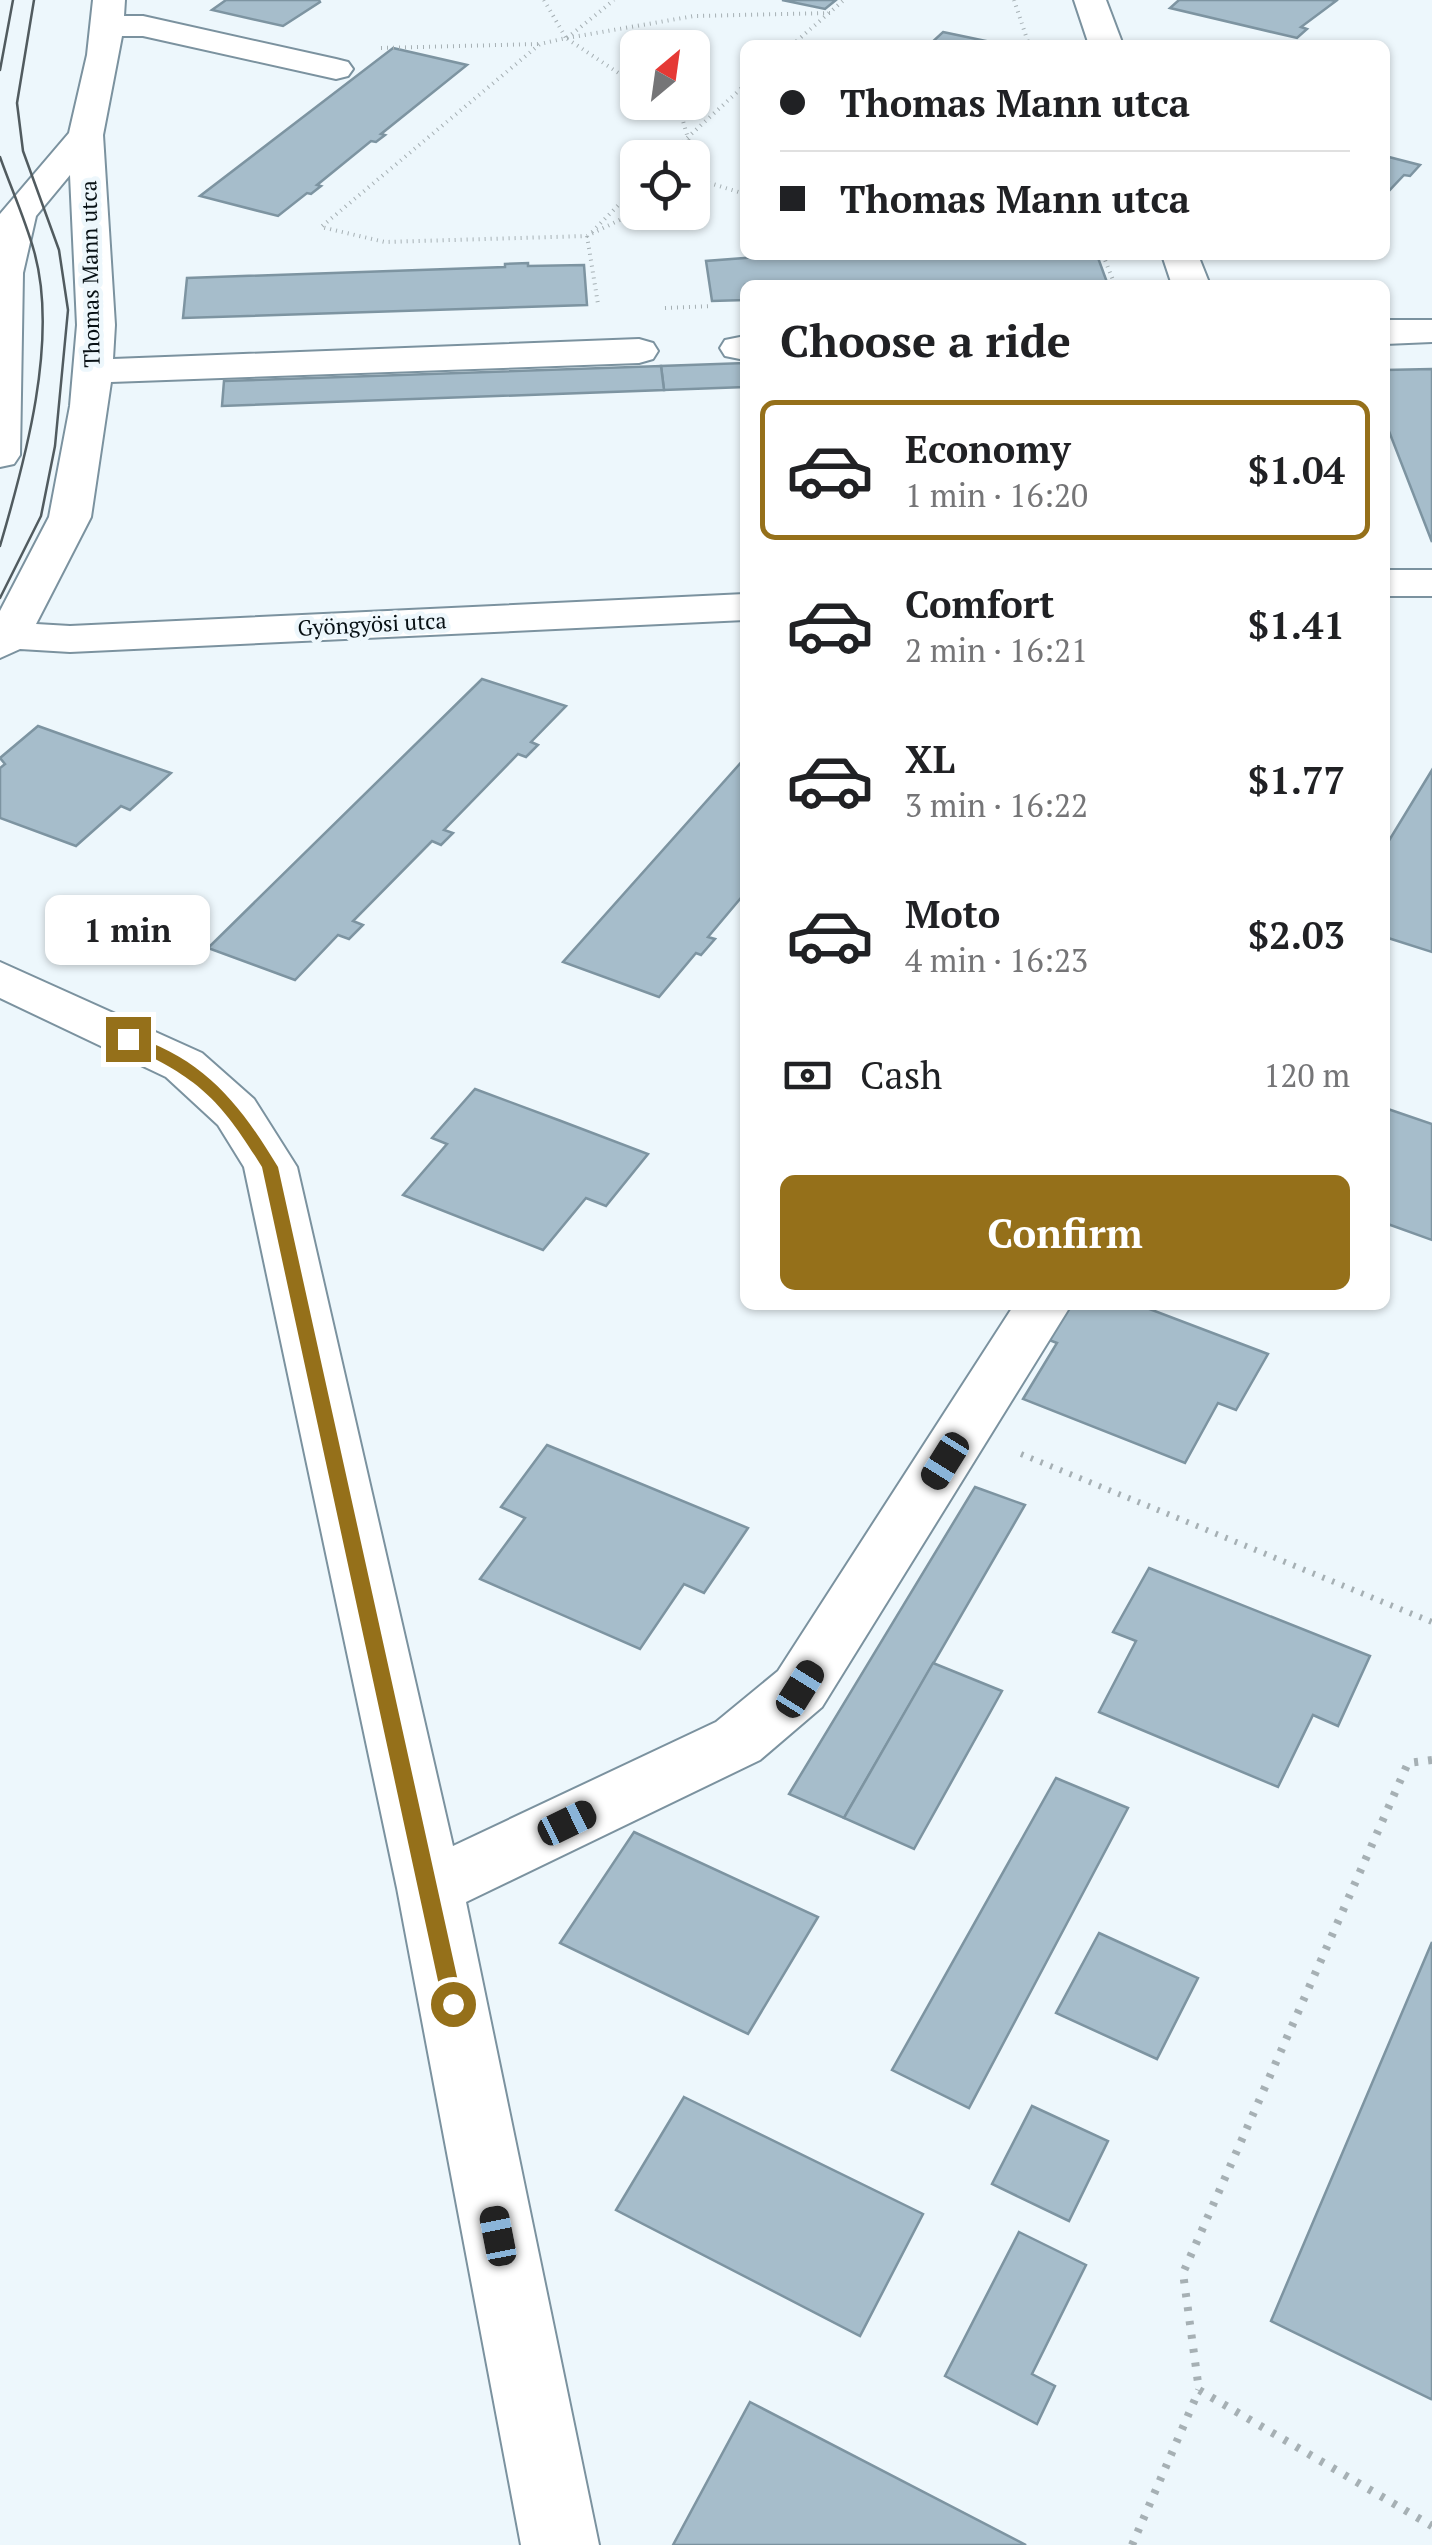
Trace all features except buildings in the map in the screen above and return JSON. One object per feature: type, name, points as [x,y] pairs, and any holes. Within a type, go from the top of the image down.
[{"type":"street","points":[[1090,0],[1104,40]]},
{"type":"street","points":[[108,13],[143,26],[320,66]]},
{"type":"street","name":"Thomas Mann utca","points":[[3,639],[70,517],[94,371],[96,324],[86,135],[108,13]]},
{"type":"street","name":"Thomas Mann utca","points":[[0,455],[4,273],[18,214],[86,135]]},
{"type":"street","points":[[1390,332],[1432,331]]},
{"type":"street","points":[[94,371],[640,352]]},
{"type":"street","points":[[1390,583],[1432,583]]},
{"type":"street","name":"Gyöngyösi utca","points":[[3,639],[740,606]]},
{"type":"street","points":[[0,978],[184,1065],[236,1112],[270,1167],[430,1888],[560,2545]]},
{"type":"street","points":[[430,1888],[738,1742],[800,1689],[1040,1310]]},
{"type":"path","points":[[544,0],[566,38],[620,74]]},
{"type":"path","points":[[566,38],[614,0]]},
{"type":"path","points":[[798,40],[844,0]]},
{"type":"path","points":[[1014,0],[1027,40]]},
{"type":"path","points":[[320,66],[398,45],[540,44],[694,16],[830,13]]},
{"type":"path","points":[[540,44],[321,227],[385,242],[587,236],[620,220]]},
{"type":"path","points":[[682,140],[740,89]]},
{"type":"path","points":[[682,120],[690,140]]},
{"type":"path","points":[[710,183],[740,192]]},
{"type":"path","points":[[587,236],[620,203]]},
{"type":"path","points":[[587,236],[598,310]]},
{"type":"path","points":[[964,1430],[1432,1622]]},
{"type":"path","points":[[1132,2545],[1198,2390],[1183,2272],[1408,1764],[1432,1760]]},
{"type":"path","points":[[1198,2390],[1432,2526]]},
{"type":"tram line","points":[[0,70],[13,0]]},
{"type":"tram line","points":[[0,598],[41,516],[55,446],[68,310],[59,250],[23,151],[17,103],[34,0]]},
{"type":"tram line","points":[[0,157],[34,251],[43,322],[36,400],[0,546]]},
{"type":"route","points":[[128,1039],[184,1065],[236,1112],[270,1167],[453,2004]]}]
